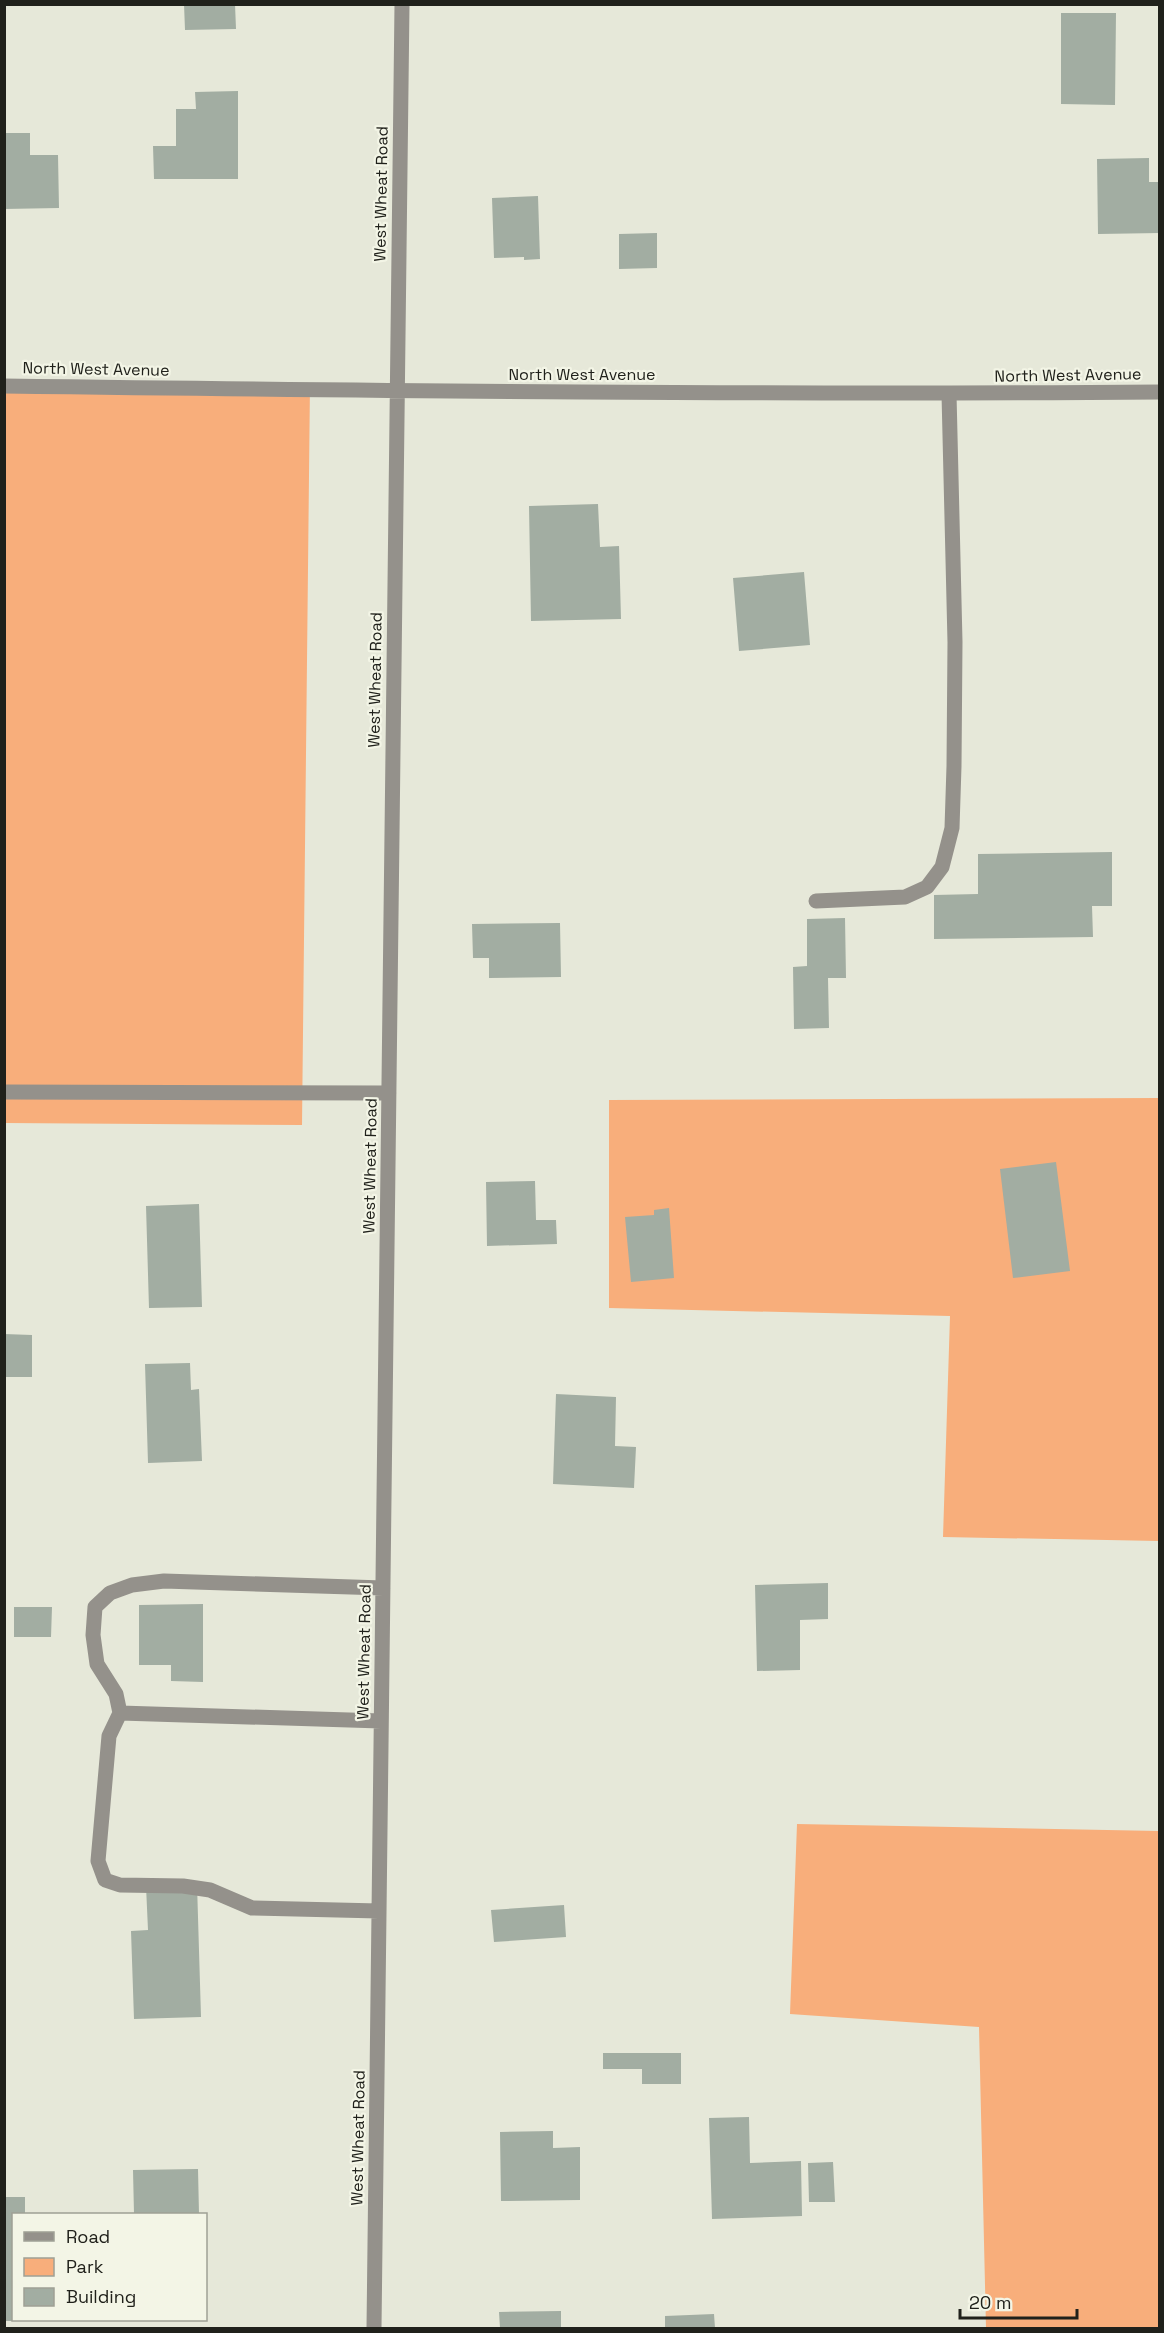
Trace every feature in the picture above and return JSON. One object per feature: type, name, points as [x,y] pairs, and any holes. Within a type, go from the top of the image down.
[{"type":"street","name":"West Wheat Road","points":[[374,2328],[402,4]]},
{"type":"street","name":"North West Avenue","points":[[4,386],[949,394],[1160,392]]},
{"type":"street","points":[[816,901],[905,897],[927,887],[942,867],[952,828],[954,765],[955,642],[949,394]]},
{"type":"street","points":[[4,1092],[389,1093]]},
{"type":"street","points":[[379,1911],[252,1908],[210,1890],[183,1886],[120,1885],[105,1880],[98,1861],[109,1736],[120,1713],[116,1694],[97,1664],[93,1635],[95,1607],[110,1593],[132,1585],[164,1581],[383,1588]]},
{"type":"street","points":[[120,1713],[381,1721]]},
{"type":"green space","points":[[5,383],[310,383],[302,1125],[5,1123]]},
{"type":"green space","points":[[1159,1098],[1159,1541],[943,1537],[950,1316],[609,1308],[609,1100]]},
{"type":"green space","points":[[797,1824],[1159,1831],[1159,2328],[986,2328],[979,2027],[790,2014]]},
{"type":"building","points":[[184,4],[235,4],[236,29],[185,30]]},
{"type":"building","points":[[1061,13],[1116,13],[1115,105],[1061,104]]},
{"type":"building","points":[[238,91],[238,179],[154,179],[153,146],[176,146],[176,109],[196,109],[195,92]]},
{"type":"building","points":[[4,133],[30,133],[30,155],[58,155],[59,208],[4,209]]},
{"type":"building","points":[[1149,158],[1149,182],[1160,182],[1160,233],[1098,234],[1097,159]]},
{"type":"building","points":[[538,196],[540,259],[494,258],[492,198]]},
{"type":"building","points":[[657,233],[657,268],[619,269],[619,234]]},
{"type":"building","points":[[598,504],[600,547],[619,546],[621,619],[531,621],[529,506]]},
{"type":"building","points":[[804,572],[810,645],[739,651],[733,578]]},
{"type":"building","points":[[1112,852],[1112,906],[1092,906],[1093,937],[934,939],[934,895],[978,894],[978,854]]},
{"type":"building","points":[[845,918],[846,978],[828,978],[829,1028],[794,1029],[793,967],[807,966],[807,919]]},
{"type":"building","points":[[560,923],[561,977],[489,978],[489,958],[473,958],[472,924]]},
{"type":"building","points":[[1056,1162],[1070,1271],[1013,1278],[1000,1169]]},
{"type":"building","points":[[535,1181],[536,1220],[556,1220],[557,1244],[487,1246],[486,1182]]},
{"type":"building","points":[[199,1204],[202,1307],[149,1308],[146,1206]]},
{"type":"building","points":[[669,1208],[674,1278],[631,1282],[625,1217],[654,1215],[654,1210]]},
{"type":"building","points":[[4,1334],[32,1335],[32,1377],[4,1377]]},
{"type":"building","points":[[190,1363],[191,1390],[199,1389],[202,1461],[148,1463],[145,1364]]},
{"type":"building","points":[[556,1394],[616,1397],[615,1446],[636,1447],[634,1488],[553,1484]]},
{"type":"building","points":[[828,1583],[828,1619],[800,1620],[800,1670],[757,1671],[755,1585]]},
{"type":"building","points":[[203,1604],[203,1682],[171,1681],[171,1665],[139,1665],[139,1605]]},
{"type":"building","points":[[14,1607],[52,1607],[51,1637],[14,1637]]},
{"type":"building","points":[[197,1884],[201,2017],[134,2019],[131,1931],[148,1930],[146,1886]]},
{"type":"building","points":[[564,1905],[566,1937],[494,1942],[491,1910]]},
{"type":"building","points":[[603,2053],[681,2053],[681,2084],[642,2084],[642,2069],[603,2069]]},
{"type":"building","points":[[749,2117],[750,2163],[801,2161],[802,2216],[712,2219],[709,2118]]},
{"type":"building","points":[[553,2131],[553,2148],[580,2147],[580,2200],[501,2201],[500,2132]]},
{"type":"building","points":[[833,2162],[835,2202],[809,2202],[808,2163]]},
{"type":"building","points":[[198,2169],[199,2213],[134,2213],[133,2170]]},
{"type":"building","points":[[4,2197],[25,2197],[25,2213],[12,2213],[12,2321],[4,2321]]},
{"type":"building","points":[[561,2311],[561,2328],[500,2328],[499,2312]]},
{"type":"building","points":[[714,2314],[715,2328],[665,2328],[665,2316]]}]
